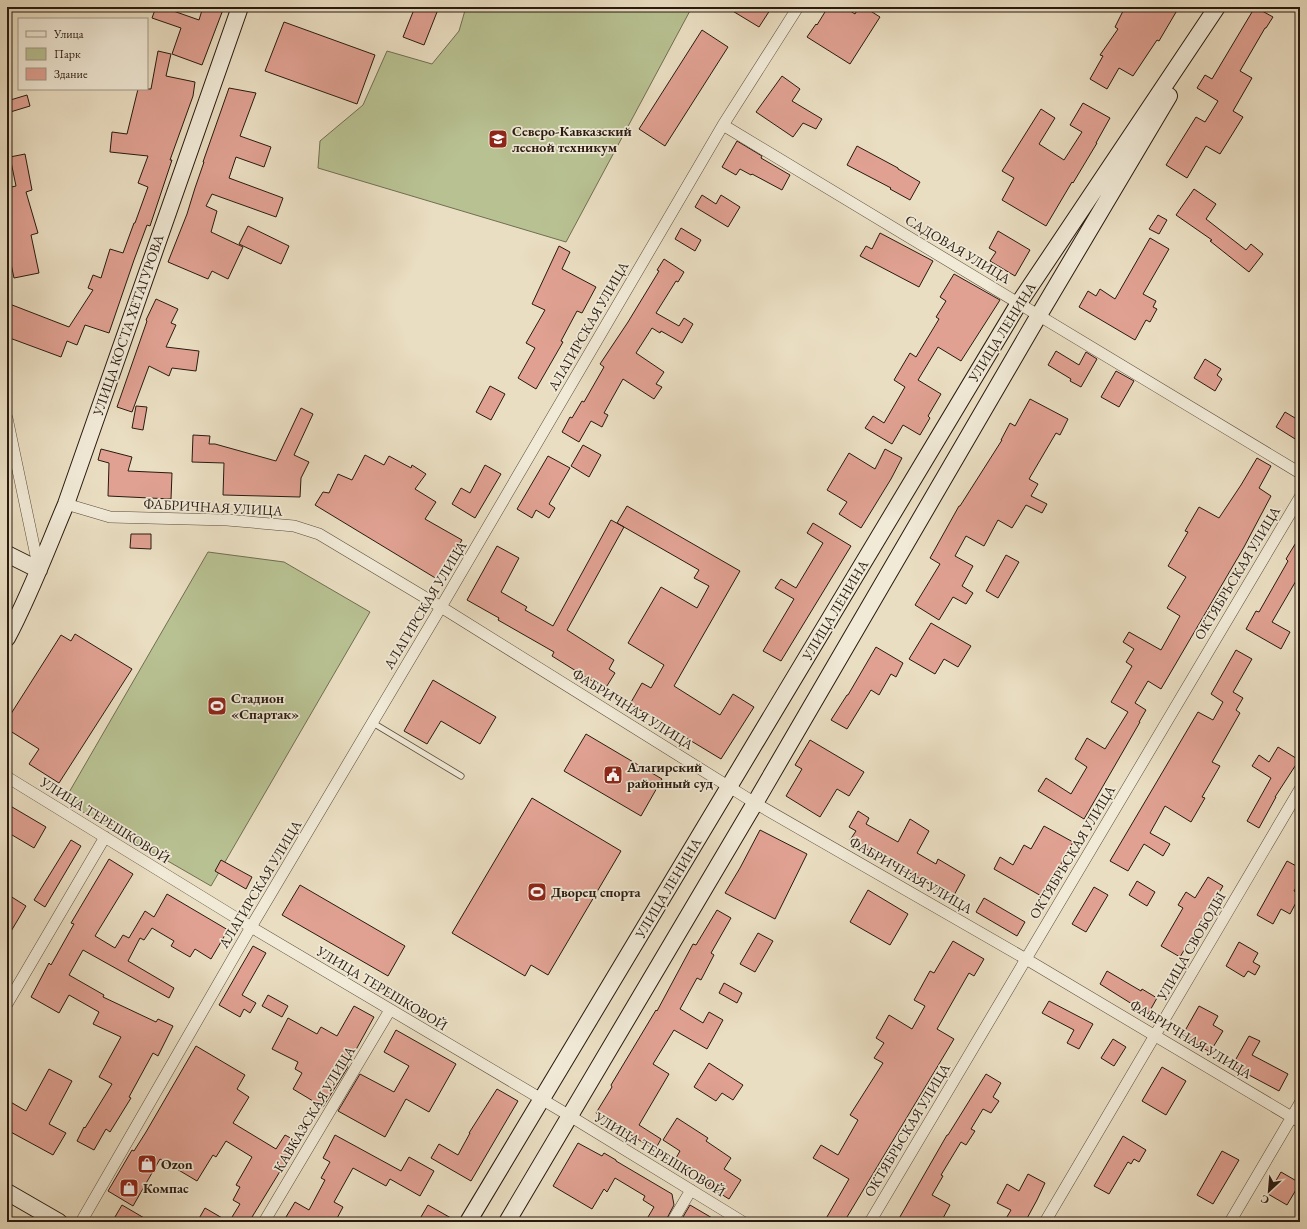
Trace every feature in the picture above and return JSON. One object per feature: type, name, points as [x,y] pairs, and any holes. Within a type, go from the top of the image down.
[{"type":"street","name":"УЛИЦА КОСТА ХЕТАГУРОВА","points":[[7,638],[17,620],[66,504],[240,7]]},
{"type":"street","name":"АЛАГИРСКАЯ УЛИЦА","points":[[81,1222],[251,927],[441,608],[724,125],[798,7]]},
{"type":"street","name":"УЛИЦА ЛЕНИНА","points":[[468,1222],[728,786],[1019,303],[1217,7]]},
{"type":"street","name":"УЛИЦА ЛЕНИНА","points":[[507,1222],[755,803],[1039,316],[1223,7]]},
{"type":"street","name":"САДОВАЯ УЛИЦА","points":[[724,125],[1300,473]]},
{"type":"street","points":[[7,418],[39,570]]},
{"type":"street","name":"ОКТЯБРЬСКАЯ УЛИЦА","points":[[870,1222],[1300,497]]},
{"type":"street","name":"ФАБРИЧНАЯ УЛИЦА","points":[[66,504],[110,517],[227,520],[294,526],[319,534],[755,803],[1026,959],[1296,1119]]},
{"type":"street","points":[[7,554],[39,570]]},
{"type":"street","name":"УЛИЦА ТЕРЕШКОВОЙ","points":[[7,777],[251,927],[570,1116],[743,1222]]},
{"type":"street","name":"УЛИЦА СВОБОДЫ","points":[[1045,1222],[1156,1036],[1300,789]]},
{"type":"street","points":[[7,1004],[105,836]]},
{"type":"street","name":"КАВКАЗСКАЯ УЛИЦА","points":[[264,1222],[390,1010]]},
{"type":"street","points":[[1230,1222],[1296,1119],[1300,1102]]},
{"type":"street","points":[[672,1222],[691,1190]]},
{"type":"street","points":[[7,1192],[59,1222]]},
{"type":"lane","points":[[373,723],[461,776]]},
{"type":"green space","name":"Северо-Кавказский лесной техникум","points":[[466,7],[692,7],[566,242],[318,168],[320,141],[363,105],[387,51],[432,64],[459,31]]},
{"type":"green space","name":"Стадион «Спартак»","points":[[208,552],[284,562],[370,612],[211,886],[64,801]]},
{"type":"building","points":[[156,7],[162,7],[199,20],[203,7],[224,7],[202,65],[172,54],[181,28],[152,18]]},
{"type":"building","points":[[415,7],[439,7],[424,45],[403,37]]},
{"type":"building","points":[[726,7],[772,7],[759,27]]},
{"type":"building","points":[[828,7],[844,7],[855,14],[859,7],[864,7],[880,17],[850,64],[807,37],[816,24],[817,25]]},
{"type":"building","points":[[1125,7],[1179,7],[1159,41],[1157,40],[1133,76],[1119,68],[1107,89],[1090,79],[1103,56],[1100,55],[1118,29],[1115,27]]},
{"type":"building","points":[[1255,7],[1273,17],[1240,71],[1252,78],[1233,111],[1243,117],[1220,154],[1206,146],[1187,178],[1166,165],[1196,117],[1205,122],[1218,101],[1197,88],[1205,75],[1212,79]]},
{"type":"building","points":[[284,22],[375,55],[357,104],[265,71]]},
{"type":"building","points":[[702,30],[728,47],[665,146],[639,129]]},
{"type":"building","points":[[158,51],[171,54],[166,76],[195,82],[193,96],[170,160],[172,160],[150,226],[147,225],[109,333],[85,325],[77,345],[67,341],[61,357],[7,337],[7,303],[69,327],[93,290],[88,288],[93,275],[101,278],[110,249],[123,253],[148,187],[138,183],[148,156],[110,152],[112,132],[127,134],[138,90],[151,89]]},
{"type":"building","points":[[782,76],[800,89],[792,101],[822,119],[816,129],[803,123],[793,137],[756,112]]},
{"type":"building","points":[[229,88],[256,93],[240,136],[271,147],[264,167],[236,157],[229,178],[283,198],[276,217],[212,194],[206,206],[217,211],[211,232],[243,247],[228,279],[212,271],[208,279],[168,262],[187,214],[203,162]]},
{"type":"building","points":[[27,95],[30,106],[7,113],[7,101]]},
{"type":"building","points":[[1083,103],[1110,118],[1097,143],[1046,226],[1002,200],[1014,178],[1002,171],[1041,109],[1055,118],[1039,144],[1064,160],[1082,132],[1070,125]]},
{"type":"building","points":[[737,141],[762,156],[761,158],[790,175],[782,190],[740,169],[736,175],[722,167]]},
{"type":"building","points":[[857,146],[898,168],[920,182],[910,200],[890,189],[891,188],[847,165]]},
{"type":"building","points":[[25,154],[32,190],[26,192],[38,233],[31,235],[39,273],[14,278],[7,245],[7,188],[16,186],[10,157]]},
{"type":"building","points":[[1194,189],[1216,204],[1206,219],[1246,250],[1251,244],[1263,254],[1249,272],[1210,241],[1212,240],[1176,215]]},
{"type":"building","points":[[702,195],[716,204],[721,195],[740,207],[728,227],[695,207]]},
{"type":"building","points":[[1158,215],[1167,220],[1159,234],[1149,229]]},
{"type":"building","points":[[248,226],[289,246],[281,264],[239,244]]},
{"type":"building","points":[[681,228],[701,240],[695,251],[675,239]]},
{"type":"building","points":[[998,231],[1030,250],[1015,276],[990,261],[996,252],[989,248]]},
{"type":"building","points":[[880,233],[933,261],[919,287],[860,256],[866,246],[872,249]]},
{"type":"building","points":[[1150,238],[1169,249],[1143,294],[1156,301],[1153,307],[1157,309],[1150,322],[1146,320],[1135,340],[1079,307],[1088,291],[1096,296],[1100,289],[1115,299]]},
{"type":"building","points":[[559,246],[570,252],[562,269],[596,287],[582,313],[577,311],[561,341],[563,342],[536,389],[518,378],[535,348],[526,343],[545,310],[532,304]]},
{"type":"building","points":[[664,259],[684,272],[678,282],[676,281],[656,313],[679,326],[684,318],[693,324],[682,343],[661,331],[660,333],[652,328],[636,353],[664,372],[656,384],[662,387],[654,399],[623,379],[604,413],[608,415],[602,427],[591,421],[579,442],[562,432],[570,417],[572,418],[582,401],[584,402],[604,367],[600,364],[628,322],[659,271],[657,270]]},
{"type":"building","points":[[954,274],[1000,300],[961,361],[938,347],[918,380],[941,394],[928,416],[930,418],[920,435],[903,425],[892,444],[865,428],[873,416],[884,423],[905,387],[894,380],[910,353],[916,357],[939,319],[936,317],[946,301],[940,297]]},
{"type":"building","points":[[156,299],[178,309],[171,323],[176,325],[166,347],[199,351],[196,371],[172,368],[169,376],[149,366],[132,412],[117,407],[147,321],[146,320]]},
{"type":"building","points":[[1056,351],[1079,365],[1086,352],[1097,359],[1081,387],[1048,365]]},
{"type":"building","points":[[1205,359],[1221,369],[1217,375],[1222,379],[1215,391],[1194,378]]},
{"type":"building","points":[[1116,371],[1134,381],[1119,407],[1101,397]]},
{"type":"building","points":[[490,386],[505,394],[491,420],[476,412]]},
{"type":"building","points":[[1030,399],[1068,419],[1060,435],[1056,433],[1029,479],[1038,484],[1031,496],[1047,504],[1042,513],[1026,505],[1012,528],[998,520],[984,546],[966,536],[955,556],[973,566],[962,586],[973,593],[966,604],[953,597],[939,620],[915,605],[940,564],[930,558],[959,506],[1002,440],[1010,423],[1015,426]]},
{"type":"building","points":[[136,406],[147,407],[143,430],[132,428]]},
{"type":"building","points":[[301,408],[313,414],[294,455],[309,462],[301,478],[300,497],[223,495],[224,463],[192,462],[193,435],[210,436],[209,444],[215,444],[276,461]]},
{"type":"building","points":[[1285,412],[1300,421],[1300,442],[1276,427]]},
{"type":"building","points":[[583,445],[601,455],[589,477],[571,466]]},
{"type":"building","points":[[101,449],[132,457],[128,471],[172,473],[171,499],[108,496],[109,463],[98,460]]},
{"type":"building","points":[[885,449],[902,458],[861,528],[839,514],[847,502],[827,490],[849,453],[875,469]]},
{"type":"building","points":[[365,455],[384,465],[389,456],[411,468],[412,465],[426,474],[415,489],[436,502],[425,519],[462,540],[437,579],[315,505],[323,492],[329,493],[338,474],[352,480]]},
{"type":"building","points":[[548,456],[570,468],[549,504],[555,508],[549,518],[536,510],[532,518],[517,509]]},
{"type":"building","points":[[1257,458],[1271,466],[1259,488],[1271,496],[1244,547],[1161,689],[1148,681],[1135,703],[1146,710],[1084,819],[1038,791],[1046,778],[1071,794],[1087,767],[1075,759],[1087,738],[1105,749],[1128,712],[1111,702],[1132,666],[1126,662],[1134,649],[1123,642],[1129,632],[1161,650],[1180,616],[1167,608],[1186,577],[1168,566],[1188,532],[1185,531],[1199,507],[1219,518]]},
{"type":"building","points":[[485,465],[501,474],[475,518],[452,504],[461,488],[470,493]]},
{"type":"building","points":[[627,506],[740,571],[674,686],[720,715],[733,694],[754,707],[721,759],[630,704],[642,683],[651,688],[664,665],[628,643],[661,587],[697,608],[709,586],[694,578],[699,570],[617,523]]},
{"type":"building","points":[[611,520],[624,527],[567,630],[614,660],[609,669],[615,673],[605,689],[552,656],[554,652],[498,620],[499,618],[467,600],[497,546],[519,558],[501,592],[527,607],[525,610],[553,626]]},
{"type":"building","points":[[813,523],[851,546],[781,661],[763,651],[794,599],[775,588],[781,579],[796,588],[823,543],[807,533]]},
{"type":"building","points":[[131,534],[151,534],[151,549],[130,548]]},
{"type":"building","points":[[1300,536],[1300,574],[1272,622],[1290,632],[1281,649],[1246,629],[1256,611],[1259,612],[1288,561],[1286,559]]},
{"type":"building","points":[[1006,555],[1019,562],[998,598],[986,591]]},
{"type":"building","points":[[931,623],[971,646],[958,667],[944,659],[935,674],[909,659]]},
{"type":"building","points":[[75,634],[132,669],[59,783],[29,764],[39,749],[7,729],[7,720],[61,635],[71,641]]},
{"type":"building","points":[[876,647],[903,663],[896,677],[891,674],[879,695],[871,690],[847,729],[831,720],[848,695]]},
{"type":"building","points":[[1236,650],[1252,659],[1233,692],[1243,698],[1236,710],[1240,713],[1212,762],[1220,766],[1202,797],[1205,798],[1191,822],[1165,806],[1150,833],[1170,844],[1163,856],[1144,844],[1128,871],[1110,861],[1198,712],[1213,720],[1223,702],[1211,694]]},
{"type":"building","points":[[433,680],[496,717],[480,744],[441,721],[427,744],[404,731]]},
{"type":"building","name":"Алагирский районный суд","points":[[586,734],[662,779],[641,816],[564,771]]},
{"type":"building","points":[[810,740],[864,772],[849,796],[837,789],[820,817],[786,796],[802,769],[795,765]]},
{"type":"building","points":[[1278,747],[1299,760],[1275,797],[1259,828],[1247,821],[1271,778],[1252,766],[1259,755],[1269,762]]},
{"type":"building","name":"Дворец спорта","points":[[532,798],[621,851],[548,975],[531,965],[525,976],[452,933]]},
{"type":"building","points":[[7,804],[46,827],[34,848],[7,832]]},
{"type":"building","points":[[858,811],[869,818],[866,824],[898,842],[910,819],[929,831],[917,853],[936,864],[938,859],[965,875],[953,897],[850,840],[856,831],[849,827]]},
{"type":"building","points":[[1044,826],[1073,842],[1043,897],[994,869],[1000,857],[1013,865],[1024,845],[1031,849]]},
{"type":"building","points":[[760,830],[807,854],[775,919],[725,893]]},
{"type":"building","points":[[71,840],[81,846],[45,907],[34,900]]},
{"type":"building","points":[[109,859],[133,874],[95,936],[115,948],[123,935],[129,938],[145,911],[154,917],[167,894],[228,930],[211,959],[195,949],[190,957],[171,946],[174,941],[152,928],[144,940],[140,938],[128,961],[174,988],[169,998],[83,950],[69,975],[104,995],[103,997],[156,1022],[158,1019],[173,1026],[158,1056],[153,1053],[129,1097],[131,1098],[110,1132],[106,1129],[94,1150],[77,1141],[84,1127],[85,1128],[112,1084],[99,1077],[121,1037],[93,1024],[99,1012],[69,995],[59,1013],[31,997],[49,963],[51,965],[74,924],[71,923]]},
{"type":"building","points":[[221,860],[252,877],[246,889],[215,871]]},
{"type":"building","points":[[1287,861],[1300,868],[1300,880],[1294,891],[1300,895],[1290,914],[1281,909],[1273,924],[1257,915]]},
{"type":"building","points":[[1208,877],[1223,886],[1180,957],[1161,946],[1183,908],[1178,905],[1186,892],[1195,898]]},
{"type":"building","points":[[1137,881],[1155,892],[1147,906],[1129,895]]},
{"type":"building","points":[[300,885],[405,946],[388,976],[282,915]]},
{"type":"building","points":[[1094,887],[1108,895],[1086,932],[1072,924]]},
{"type":"building","points":[[868,890],[908,914],[890,945],[850,922]]},
{"type":"building","points":[[7,894],[26,906],[7,938]]},
{"type":"building","points":[[984,898],[1025,922],[1017,936],[976,912]]},
{"type":"building","points":[[717,910],[731,918],[711,953],[714,955],[701,980],[697,978],[680,1009],[703,1023],[709,1012],[723,1020],[707,1049],[674,1030],[653,1064],[669,1074],[639,1125],[661,1139],[655,1150],[596,1113],[612,1087],[611,1085],[656,1010],[657,1011],[693,944],[696,945]]},
{"type":"building","points":[[758,933],[773,941],[755,972],[740,964]]},
{"type":"building","points":[[953,941],[984,959],[974,976],[969,973],[937,1029],[954,1039],[844,1222],[824,1222],[849,1179],[813,1158],[821,1145],[838,1155],[858,1120],[850,1115],[883,1063],[874,1058],[884,1043],[876,1038],[889,1015],[912,1029],[925,1006],[914,1000],[930,971],[934,973]]},
{"type":"building","points":[[1239,942],[1258,953],[1253,962],[1260,966],[1255,975],[1248,971],[1244,977],[1226,966]]},
{"type":"building","points":[[253,946],[266,953],[242,995],[256,1003],[250,1013],[244,1009],[240,1017],[219,1005]]},
{"type":"building","points":[[1107,971],[1141,991],[1142,989],[1157,998],[1148,1014],[1100,984]]},
{"type":"building","points":[[724,983],[742,993],[737,1003],[719,993]]},
{"type":"building","points":[[268,995],[288,1006],[282,1017],[262,1006]]},
{"type":"building","points":[[1049,1001],[1093,1024],[1079,1049],[1067,1043],[1074,1030],[1042,1013]]},
{"type":"building","points":[[354,1006],[374,1017],[347,1066],[348,1067],[323,1107],[293,1089],[302,1073],[295,1069],[298,1062],[272,1049],[288,1018],[317,1034],[321,1027],[337,1036]]},
{"type":"building","points":[[1199,1006],[1218,1016],[1213,1025],[1223,1031],[1210,1052],[1182,1036]]},
{"type":"building","points":[[396,1030],[456,1064],[429,1112],[406,1099],[385,1137],[338,1111],[360,1074],[394,1092],[409,1066],[384,1052]]},
{"type":"building","points":[[1249,1036],[1260,1041],[1252,1055],[1288,1074],[1279,1091],[1232,1066]]},
{"type":"building","points":[[1113,1039],[1126,1047],[1114,1066],[1101,1058]]},
{"type":"building","points":[[196,1046],[245,1075],[237,1089],[249,1097],[233,1123],[276,1149],[285,1135],[298,1142],[249,1222],[229,1222],[240,1204],[233,1200],[240,1187],[236,1185],[252,1157],[226,1141],[216,1157],[213,1155],[197,1181],[160,1159],[133,1206],[108,1191],[132,1150],[134,1151],[146,1132]]},
{"type":"building","points":[[709,1063],[743,1085],[733,1100],[722,1093],[716,1101],[694,1087]]},
{"type":"building","points":[[1162,1067],[1186,1081],[1166,1115],[1142,1101]]},
{"type":"building","points":[[49,1069],[72,1081],[49,1124],[66,1133],[53,1155],[7,1130],[7,1100],[26,1111]]},
{"type":"building","points":[[986,1074],[1001,1083],[993,1097],[999,1101],[991,1113],[983,1109],[971,1129],[975,1131],[966,1145],[961,1142],[941,1175],[943,1176],[932,1195],[950,1205],[941,1222],[897,1222],[947,1135]]},
{"type":"building","points":[[497,1089],[518,1101],[471,1181],[431,1158],[439,1144],[458,1155],[469,1133]]},
{"type":"building","points":[[677,1118],[708,1138],[706,1141],[731,1158],[724,1169],[741,1180],[729,1199],[708,1186],[712,1181],[690,1167],[686,1174],[672,1165],[680,1151],[663,1140]]},
{"type":"building","points":[[335,1135],[401,1171],[409,1157],[434,1171],[420,1196],[390,1179],[386,1186],[353,1168],[334,1202],[343,1207],[335,1222],[283,1222],[295,1202],[309,1210],[325,1180],[321,1178],[330,1162],[323,1158]]},
{"type":"building","points":[[1123,1136],[1146,1150],[1139,1162],[1134,1159],[1131,1164],[1128,1162],[1109,1194],[1094,1186]]},
{"type":"building","points":[[578,1143],[602,1156],[604,1153],[672,1194],[674,1205],[665,1222],[645,1222],[654,1207],[643,1200],[645,1196],[615,1178],[607,1192],[604,1189],[592,1209],[553,1186]]},
{"type":"building","points":[[1222,1151],[1239,1160],[1213,1204],[1197,1195]]},
{"type":"building","points":[[1281,1172],[1300,1183],[1287,1205],[1268,1194]]},
{"type":"building","points":[[1028,1174],[1045,1183],[1037,1200],[1025,1222],[1004,1222],[1011,1210],[997,1203],[1007,1184],[1019,1191]]},
{"type":"building","points":[[122,1205],[151,1222],[112,1222]]},
{"type":"building","points":[[428,1205],[458,1222],[418,1222]]},
{"type":"building","points":[[690,1205],[719,1222],[680,1222]]},
{"type":"building","points":[[205,1208],[229,1222],[197,1222]]},
{"type":"place","name":"Северо-Кавказский лесной техникум","points":[[498,139]]},
{"type":"place","name":"Стадион «Спартак»","points":[[217,706]]},
{"type":"place","name":"Алагирский районный суд","points":[[613,775]]},
{"type":"place","name":"Дворец спорта","points":[[537,892]]},
{"type":"place","name":"Ozon","points":[[147,1164]]},
{"type":"place","name":"Компас","points":[[129,1188]]}]
